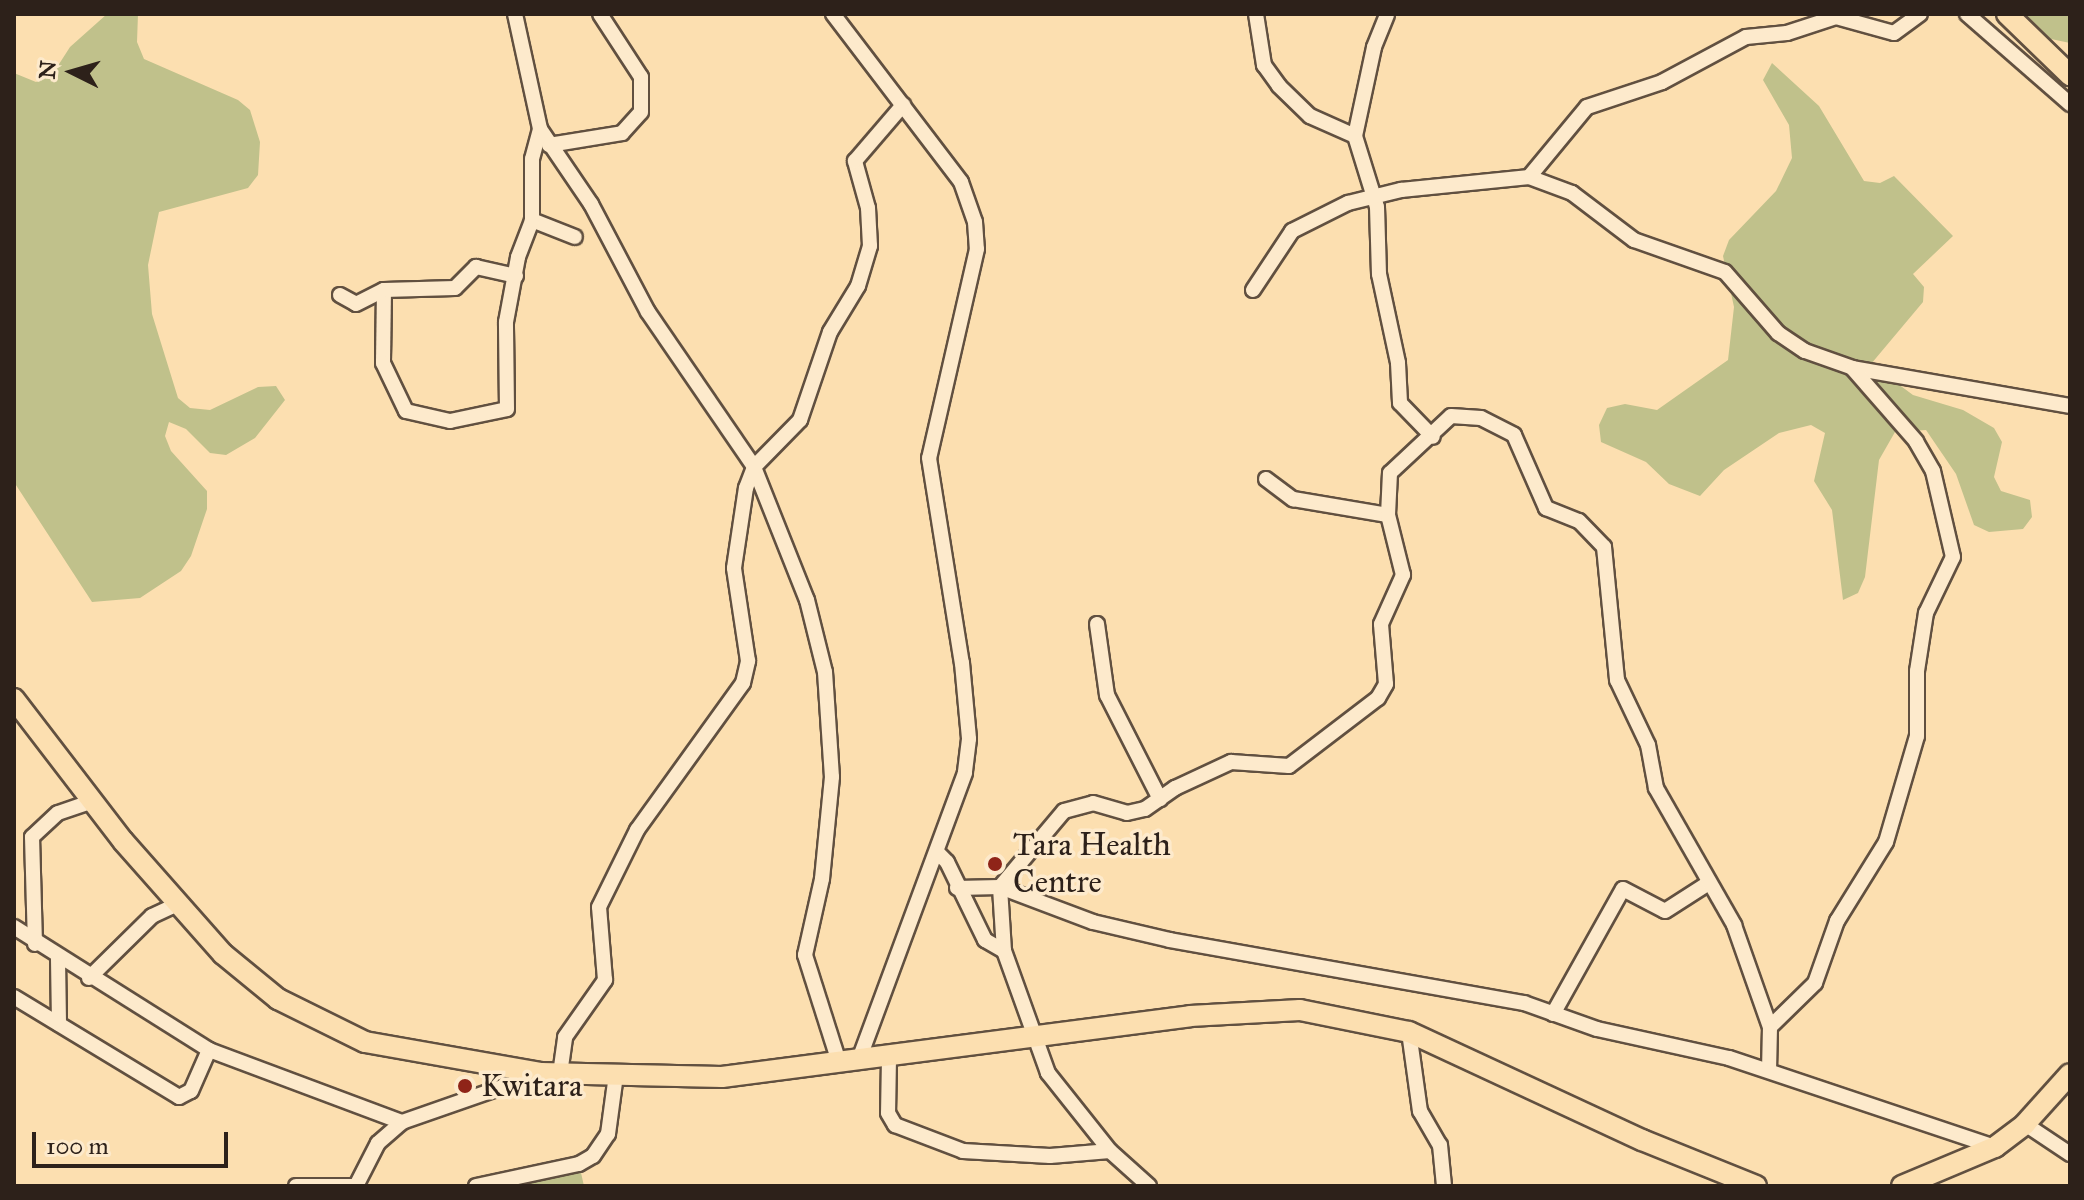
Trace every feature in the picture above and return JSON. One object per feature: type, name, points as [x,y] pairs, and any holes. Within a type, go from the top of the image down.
[{"type":"highway","points":[[2007,14],[2070,75]]},
{"type":"highway","points":[[14,699],[176,905],[249,980],[309,1017],[365,1042],[550,1074],[722,1077],[1266,1009],[1354,1017],[1409,1032],[1745,1184]]},
{"type":"highway","points":[[1902,1186],[1995,1147],[2025,1124],[2070,1074]]},
{"type":"street","points":[[515,14],[540,129],[591,204],[648,312],[754,467],[807,600],[825,672],[832,719],[831,791],[822,879],[805,955],[849,1061]]},
{"type":"street","points":[[549,145],[622,133],[641,112],[641,77],[600,14]]},
{"type":"street","points":[[833,14],[961,182],[975,222],[977,249],[929,458],[954,594],[969,727],[965,773],[937,852],[849,1061]]},
{"type":"street","points":[[1256,14],[1264,65],[1279,86],[1310,116],[1355,136]]},
{"type":"street","points":[[1387,14],[1374,47],[1355,136],[1374,196],[1379,274],[1398,363],[1400,403],[1433,437]]},
{"type":"street","points":[[1529,177],[1587,107],[1662,82],[1746,37],[1787,33],[1836,17],[1894,33],[1920,14]]},
{"type":"street","points":[[1967,14],[2070,104]]},
{"type":"street","points":[[296,1186],[356,1186],[378,1143],[402,1122],[550,1074],[565,1037],[605,980],[599,907],[637,830],[743,683],[748,661],[734,568],[740,513],[754,467],[800,420],[830,332],[858,286],[870,246],[868,208],[855,161],[903,105]]},
{"type":"street","points":[[384,290],[383,363],[391,388],[406,411],[450,421],[507,409],[506,322],[532,220],[532,159],[540,129]]},
{"type":"street","points":[[1253,290],[1292,231],[1330,210],[1374,196],[1529,177],[1572,193],[1634,240],[1725,272],[1787,343],[1853,368],[2070,406]]},
{"type":"street","points":[[532,220],[575,237]]},
{"type":"street","points":[[340,295],[356,304],[384,290],[455,288],[476,267],[516,276]]},
{"type":"street","points":[[1770,1027],[1815,983],[1841,913],[1886,842],[1917,736],[1917,671],[1926,613],[1953,557],[1933,471],[1916,441],[1853,368]]},
{"type":"street","points":[[1149,1186],[1110,1151],[1048,1073],[1004,951],[1000,887],[1064,811],[1093,803],[1127,813],[1231,762],[1289,766],[1384,691],[1381,624],[1403,569],[1388,515],[1390,473],[1433,437],[1451,416],[1481,418],[1514,435],[1546,508],[1595,533],[1608,565],[1617,680],[1648,745],[1656,788],[1707,884],[1734,925],[1770,1027],[1769,1070]]},
{"type":"street","points":[[1266,479],[1293,499],[1388,515]]},
{"type":"street","points":[[1097,624],[1107,695],[1160,799]]},
{"type":"street","points":[[35,944],[32,837],[58,813],[92,801]]},
{"type":"street","points":[[937,852],[947,862],[985,940],[1004,951]]},
{"type":"street","points":[[1553,1014],[1623,889],[1665,911],[1707,884]]},
{"type":"street","points":[[957,888],[1000,887],[1123,929],[1473,992],[1769,1070],[1995,1147]]},
{"type":"street","points":[[89,978],[152,916],[176,905]]},
{"type":"street","points":[[14,927],[58,959],[209,1050],[402,1122]]},
{"type":"street","points":[[58,959],[59,1024]]},
{"type":"street","points":[[14,997],[179,1097],[191,1091],[209,1050]]},
{"type":"street","points":[[1409,1032],[1420,1111],[1440,1145],[1444,1186]]},
{"type":"street","points":[[889,1058],[888,1113],[895,1125],[963,1151],[1050,1156],[1110,1151]]},
{"type":"street","points":[[476,1186],[579,1164],[593,1156],[610,1125],[616,1075]]},
{"type":"street","points":[[2025,1124],[2070,1154]]},
{"type":"green space","points":[[107,14],[138,14],[137,42],[144,59],[238,100],[250,110],[260,142],[258,175],[248,188],[159,212],[148,265],[152,314],[178,398],[190,408],[210,410],[258,387],[276,386],[285,400],[255,438],[226,455],[210,453],[186,429],[169,422],[165,436],[171,451],[207,491],[207,509],[191,556],[181,571],[140,598],[92,602],[14,482],[14,73],[36,82],[52,75],[70,47]]},
{"type":"green space","points":[[2025,14],[2070,14],[2070,43],[2051,39]]},
{"type":"green space","points":[[1772,63],[1819,106],[1864,181],[1880,183],[1894,176],[1953,236],[1913,274],[1924,287],[1923,302],[1871,364],[1913,395],[1963,410],[1994,428],[2002,442],[1994,477],[2001,491],[2030,500],[2032,517],[2023,529],[1989,532],[1974,525],[1956,474],[1926,430],[1895,432],[1879,460],[1865,577],[1858,593],[1843,600],[1832,510],[1814,481],[1825,433],[1811,425],[1779,433],[1724,470],[1700,496],[1669,484],[1646,462],[1601,442],[1599,425],[1607,408],[1625,404],[1657,410],[1728,360],[1734,307],[1723,256],[1729,240],[1776,191],[1792,158],[1789,125],[1763,80]]},
{"type":"green space","points":[[579,1164],[584,1186],[476,1186]]},
{"type":"place","name":"Tara Health Centre","points":[[995,864]]},
{"type":"place","name":"Kwitara","points":[[465,1086]]}]
